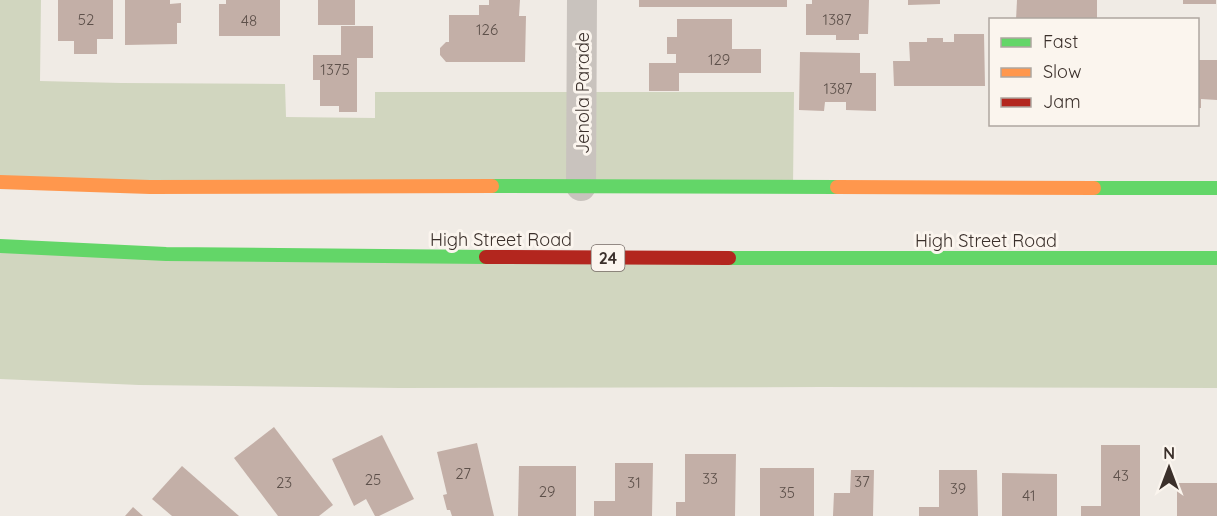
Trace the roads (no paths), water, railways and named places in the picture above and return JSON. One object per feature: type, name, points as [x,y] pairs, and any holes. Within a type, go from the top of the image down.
[{"type":"main road","points":[[0,182],[150,187],[1217,188]]},
{"type":"main road","name":"High Street Road","points":[[0,246],[166,254],[567,258],[1217,258]]},
{"type":"street","name":"Jenola Parade","points":[[581,186],[582,0]]}]
